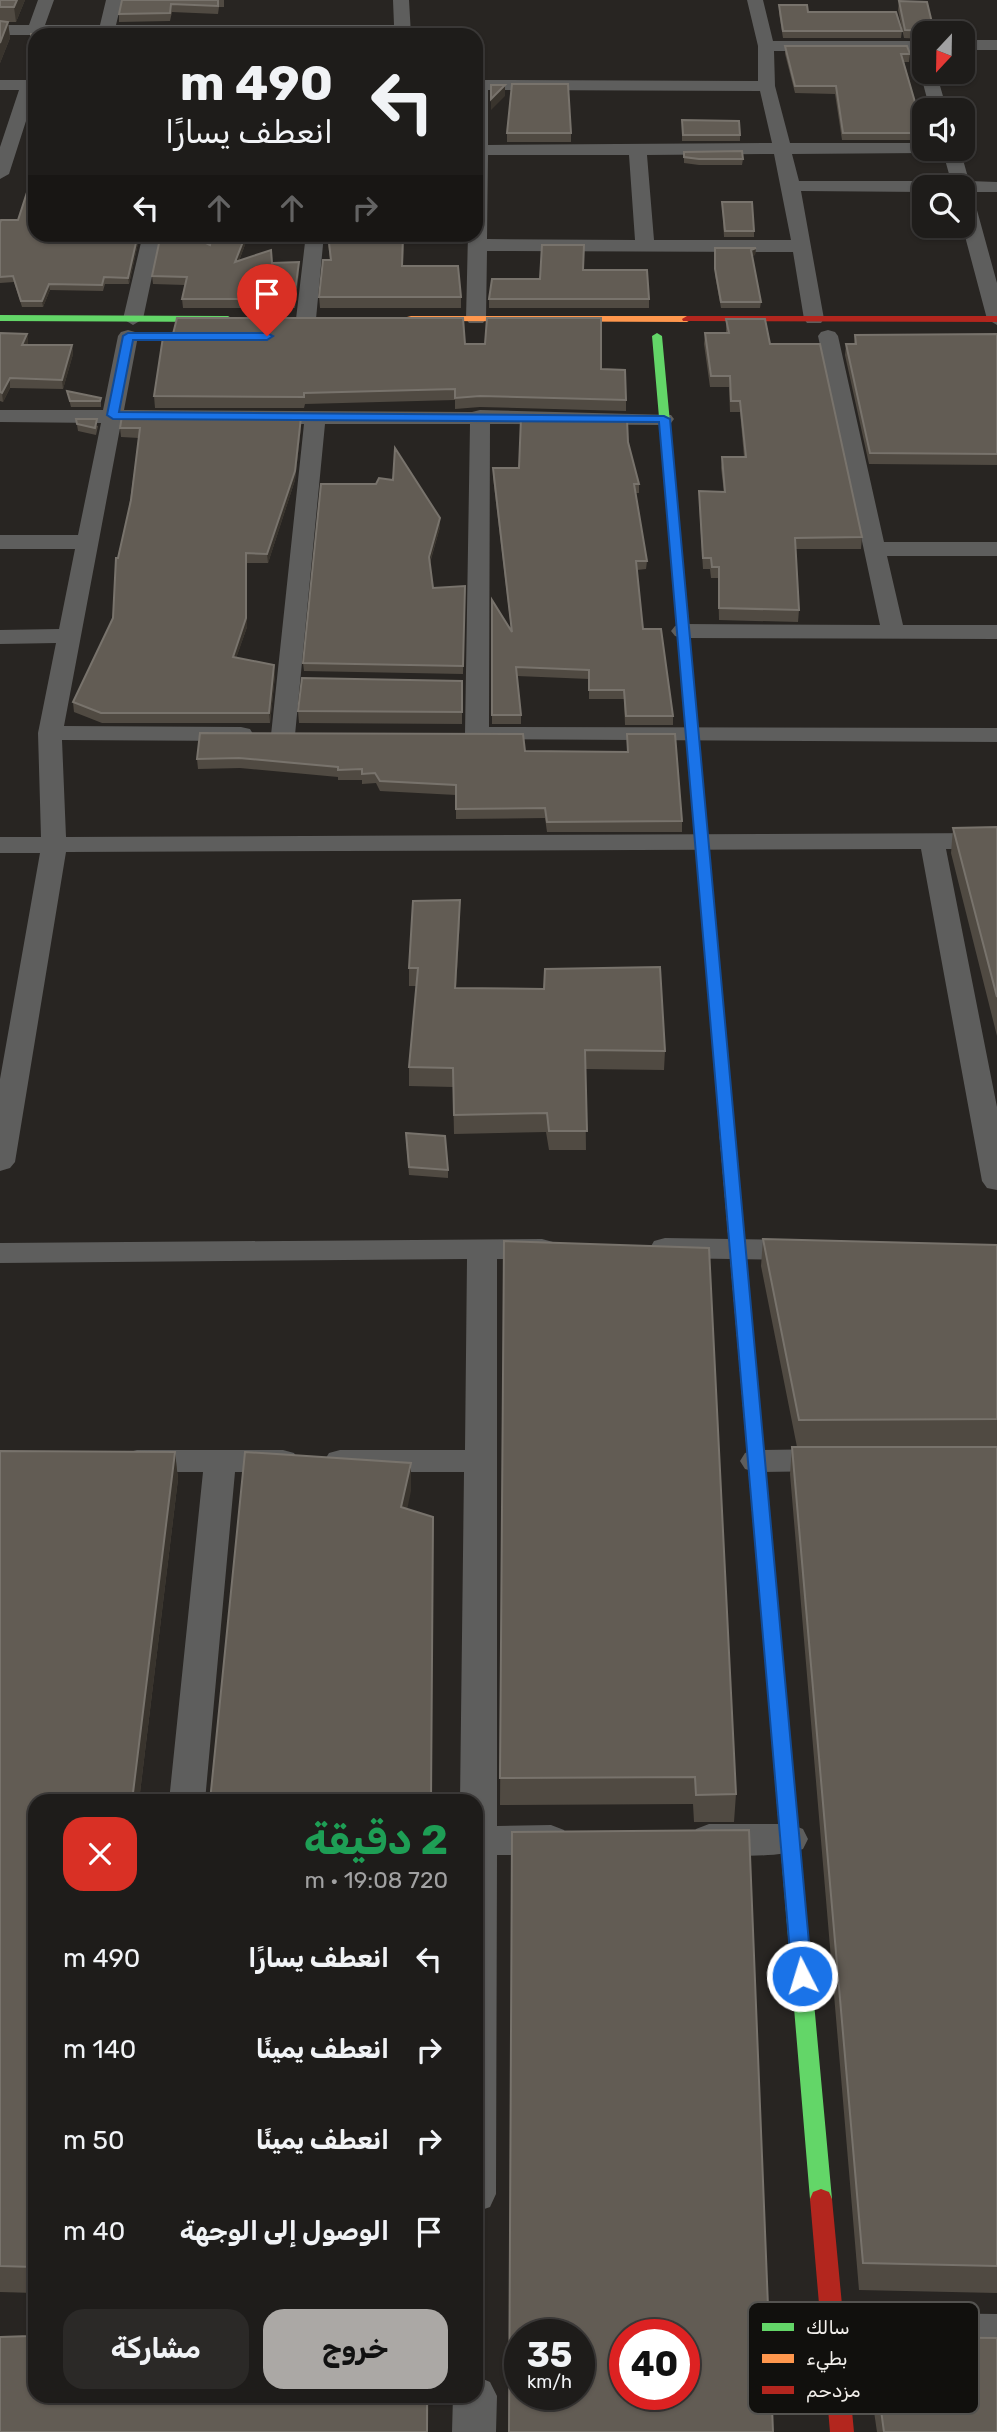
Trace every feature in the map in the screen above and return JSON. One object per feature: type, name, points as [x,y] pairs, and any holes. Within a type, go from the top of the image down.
[{"type":"street","points":[[36,28],[46,0]]},
{"type":"street","points":[[107,28],[114,0]]},
{"type":"street","points":[[401,0],[403,28]]},
{"type":"street","points":[[755,0],[765,46],[767,86],[892,632]]},
{"type":"street","points":[[0,30],[28,30]]},
{"type":"street","points":[[975,46],[997,45]]},
{"type":"street","points":[[765,46],[912,50]]},
{"type":"street","points":[[0,85],[28,85]]},
{"type":"street","points":[[483,85],[767,86]]},
{"type":"street","points":[[0,174],[28,96]]},
{"type":"street","points":[[483,150],[912,148]]},
{"type":"street","points":[[638,149],[645,246]]},
{"type":"street","points":[[791,186],[912,187]]},
{"type":"street","points":[[975,187],[997,187]]},
{"type":"street","points":[[398,319],[476,319],[825,332],[997,319],[975,236]]},
{"type":"street","points":[[0,1162],[54,845],[50,733],[128,332],[150,242]]},
{"type":"street","points":[[306,319],[314,242]]},
{"type":"street","points":[[476,319],[477,242]]},
{"type":"street","points":[[477,245],[802,246]]},
{"type":"street","points":[[0,318],[92,319],[128,332],[239,319]]},
{"type":"street","points":[[28,318],[40,324],[37,333]]},
{"type":"street","points":[[86,336],[80,333],[79,327],[92,319]]},
{"type":"street","points":[[657,337],[831,2302]]},
{"type":"street","points":[[0,416],[480,416],[664,419]]},
{"type":"street","points":[[283,735],[315,416]]},
{"type":"street","points":[[477,734],[480,416]]},
{"type":"street","points":[[0,542],[88,542]]},
{"type":"street","points":[[875,549],[997,549]]},
{"type":"street","points":[[683,631],[997,632]]},
{"type":"street","points":[[0,637],[69,636]]},
{"type":"street","points":[[290,681],[317,682]]},
{"type":"street","points":[[451,684],[478,684]]},
{"type":"street","points":[[50,733],[311,735]]},
{"type":"street","points":[[449,734],[997,735]]},
{"type":"street","points":[[0,845],[997,841]]},
{"type":"street","points":[[932,842],[997,1181]]},
{"type":"street","points":[[643,1249],[738,1248],[833,1252]]},
{"type":"street","points":[[0,1253],[576,1249]]},
{"type":"street","points":[[479,1794],[482,1250]]},
{"type":"street","points":[[756,1461],[858,1460]]},
{"type":"street","points":[[110,1461],[481,1461]]},
{"type":"street","points":[[188,1794],[220,1461]]},
{"type":"street","points":[[679,1839],[790,1839]]},
{"type":"street","points":[[483,1841],[586,1840]]},
{"type":"street","points":[[979,2333],[997,2333]]},
{"type":"street","points":[[474,2432],[475,2403]]},
{"type":"street","points":[[841,2414],[842,2432]]},
{"type":"building","points":[[0,0],[17,0],[14,7],[0,7]]},
{"type":"building","points":[[122,0],[218,0],[218,6],[171,4],[170,13],[119,14]]},
{"type":"building","points":[[899,1],[927,2],[932,21],[912,21],[912,30],[905,30]]},
{"type":"building","points":[[779,5],[807,5],[808,12],[896,12],[902,31],[783,31]]},
{"type":"building","points":[[0,21],[8,22],[0,43]]},
{"type":"building","points":[[785,46],[907,46],[910,54],[901,54],[914,98],[912,133],[843,133],[836,86],[795,86]]},
{"type":"building","points":[[512,84],[568,84],[571,133],[507,133]]},
{"type":"building","points":[[491,85],[505,85],[491,99]]},
{"type":"building","points":[[682,120],[739,121],[740,135],[683,135]]},
{"type":"building","points":[[742,151],[743,159],[684,157],[684,152]]},
{"type":"building","points":[[28,189],[28,242],[136,242],[128,278],[104,277],[102,285],[49,284],[42,301],[21,301],[13,276],[0,277],[0,223],[1,220],[18,220]]},
{"type":"building","points":[[722,202],[752,202],[754,231],[725,231]]},
{"type":"building","points":[[159,242],[204,242],[210,245],[211,242],[243,242],[235,262],[271,250],[272,263],[299,262],[294,299],[182,299],[187,277],[152,276]]},
{"type":"building","points":[[329,242],[403,242],[402,266],[458,266],[461,297],[319,297],[323,260],[331,260]]},
{"type":"building","points":[[542,245],[584,245],[583,270],[647,270],[649,299],[489,299],[492,279],[540,279]]},
{"type":"building","points":[[715,248],[756,248],[751,250],[761,302],[721,302],[715,269]]},
{"type":"building","points":[[177,318],[463,318],[465,344],[485,344],[487,318],[601,318],[601,369],[625,370],[626,400],[480,396],[455,398],[455,389],[304,393],[304,397],[154,396],[163,337],[173,334]]},
{"type":"building","points":[[726,319],[765,319],[770,344],[820,344],[862,537],[795,538],[799,610],[719,608],[719,567],[712,567],[711,558],[703,558],[699,491],[725,492],[722,457],[746,457],[740,401],[731,401],[730,376],[711,376],[705,333],[729,333]]},
{"type":"building","points":[[0,333],[27,334],[22,345],[72,345],[62,380],[10,378],[2,393],[0,392]]},
{"type":"building","points":[[997,334],[997,454],[870,453],[846,344],[856,344],[855,335]]},
{"type":"building","points":[[67,391],[101,398],[100,401],[70,401]]},
{"type":"building","points":[[122,416],[301,417],[295,471],[267,554],[246,553],[246,618],[233,657],[274,665],[269,713],[101,713],[73,702],[113,618],[116,558],[131,500],[140,428],[120,428]]},
{"type":"building","points":[[521,418],[627,419],[628,442],[639,484],[634,484],[647,561],[636,561],[643,629],[661,629],[673,716],[626,716],[624,690],[589,690],[589,670],[516,667],[521,715],[492,715],[492,600],[512,632],[493,468],[519,468]]},
{"type":"building","points":[[76,419],[97,419],[95,428],[77,424]]},
{"type":"building","points":[[395,448],[440,518],[429,557],[433,588],[465,586],[463,666],[303,663],[321,484],[376,484],[379,478],[393,480]]},
{"type":"building","points":[[302,678],[462,681],[462,712],[298,711]]},
{"type":"building","points":[[200,733],[523,734],[525,751],[628,752],[627,734],[675,734],[682,821],[547,822],[545,808],[456,809],[456,785],[380,781],[375,773],[362,774],[362,769],[338,770],[338,767],[239,758],[197,759]]},
{"type":"building","points":[[997,827],[997,997],[953,828]]},
{"type":"building","points":[[460,900],[455,988],[544,989],[545,969],[660,967],[665,1051],[585,1050],[587,1131],[549,1131],[547,1113],[454,1115],[453,1068],[409,1067],[418,968],[409,968],[413,901]]},
{"type":"building","points":[[406,1133],[445,1136],[448,1170],[409,1167]]},
{"type":"building","points":[[763,1239],[997,1245],[997,1419],[799,1420]]},
{"type":"building","points":[[504,1241],[709,1248],[736,1794],[696,1795],[695,1777],[500,1778]]},
{"type":"building","points":[[792,1447],[997,1447],[997,2266],[863,2263]]},
{"type":"building","points":[[0,1451],[175,1452],[133,1794],[28,1794],[28,2267],[0,2266]]},
{"type":"building","points":[[245,1452],[411,1463],[401,1507],[433,1517],[431,1794],[211,1794]]},
{"type":"building","points":[[749,1830],[768,2302],[748,2302],[748,2414],[772,2414],[773,2432],[509,2432],[509,2410],[595,2410],[595,2319],[510,2319],[512,1832]]},
{"type":"building","points":[[28,2336],[28,2403],[427,2403],[427,2432],[0,2432],[0,2337]]},
{"type":"building","points":[[979,2338],[997,2338],[997,2432],[884,2432],[882,2414],[979,2414]]},
{"type":"traffic: fast","points":[[0,318],[228,319]]},
{"type":"traffic: fast","points":[[657,336],[686,661]]},
{"type":"traffic: fast","points":[[777,1697],[821,2199]]},
{"type":"traffic: slow","points":[[411,319],[687,319]]},
{"type":"traffic: slow","points":[[727,1129],[777,1697]]},
{"type":"traffic: jam","points":[[687,319],[997,319]]},
{"type":"traffic: jam","points":[[686,661],[727,1129]]},
{"type":"traffic: jam","points":[[821,2199],[830,2302]]},
{"type":"traffic: jam","points":[[840,2414],[842,2432]]},
{"type":"route","points":[[267,336],[128,336],[113,415],[664,419],[802,1976]]}]
